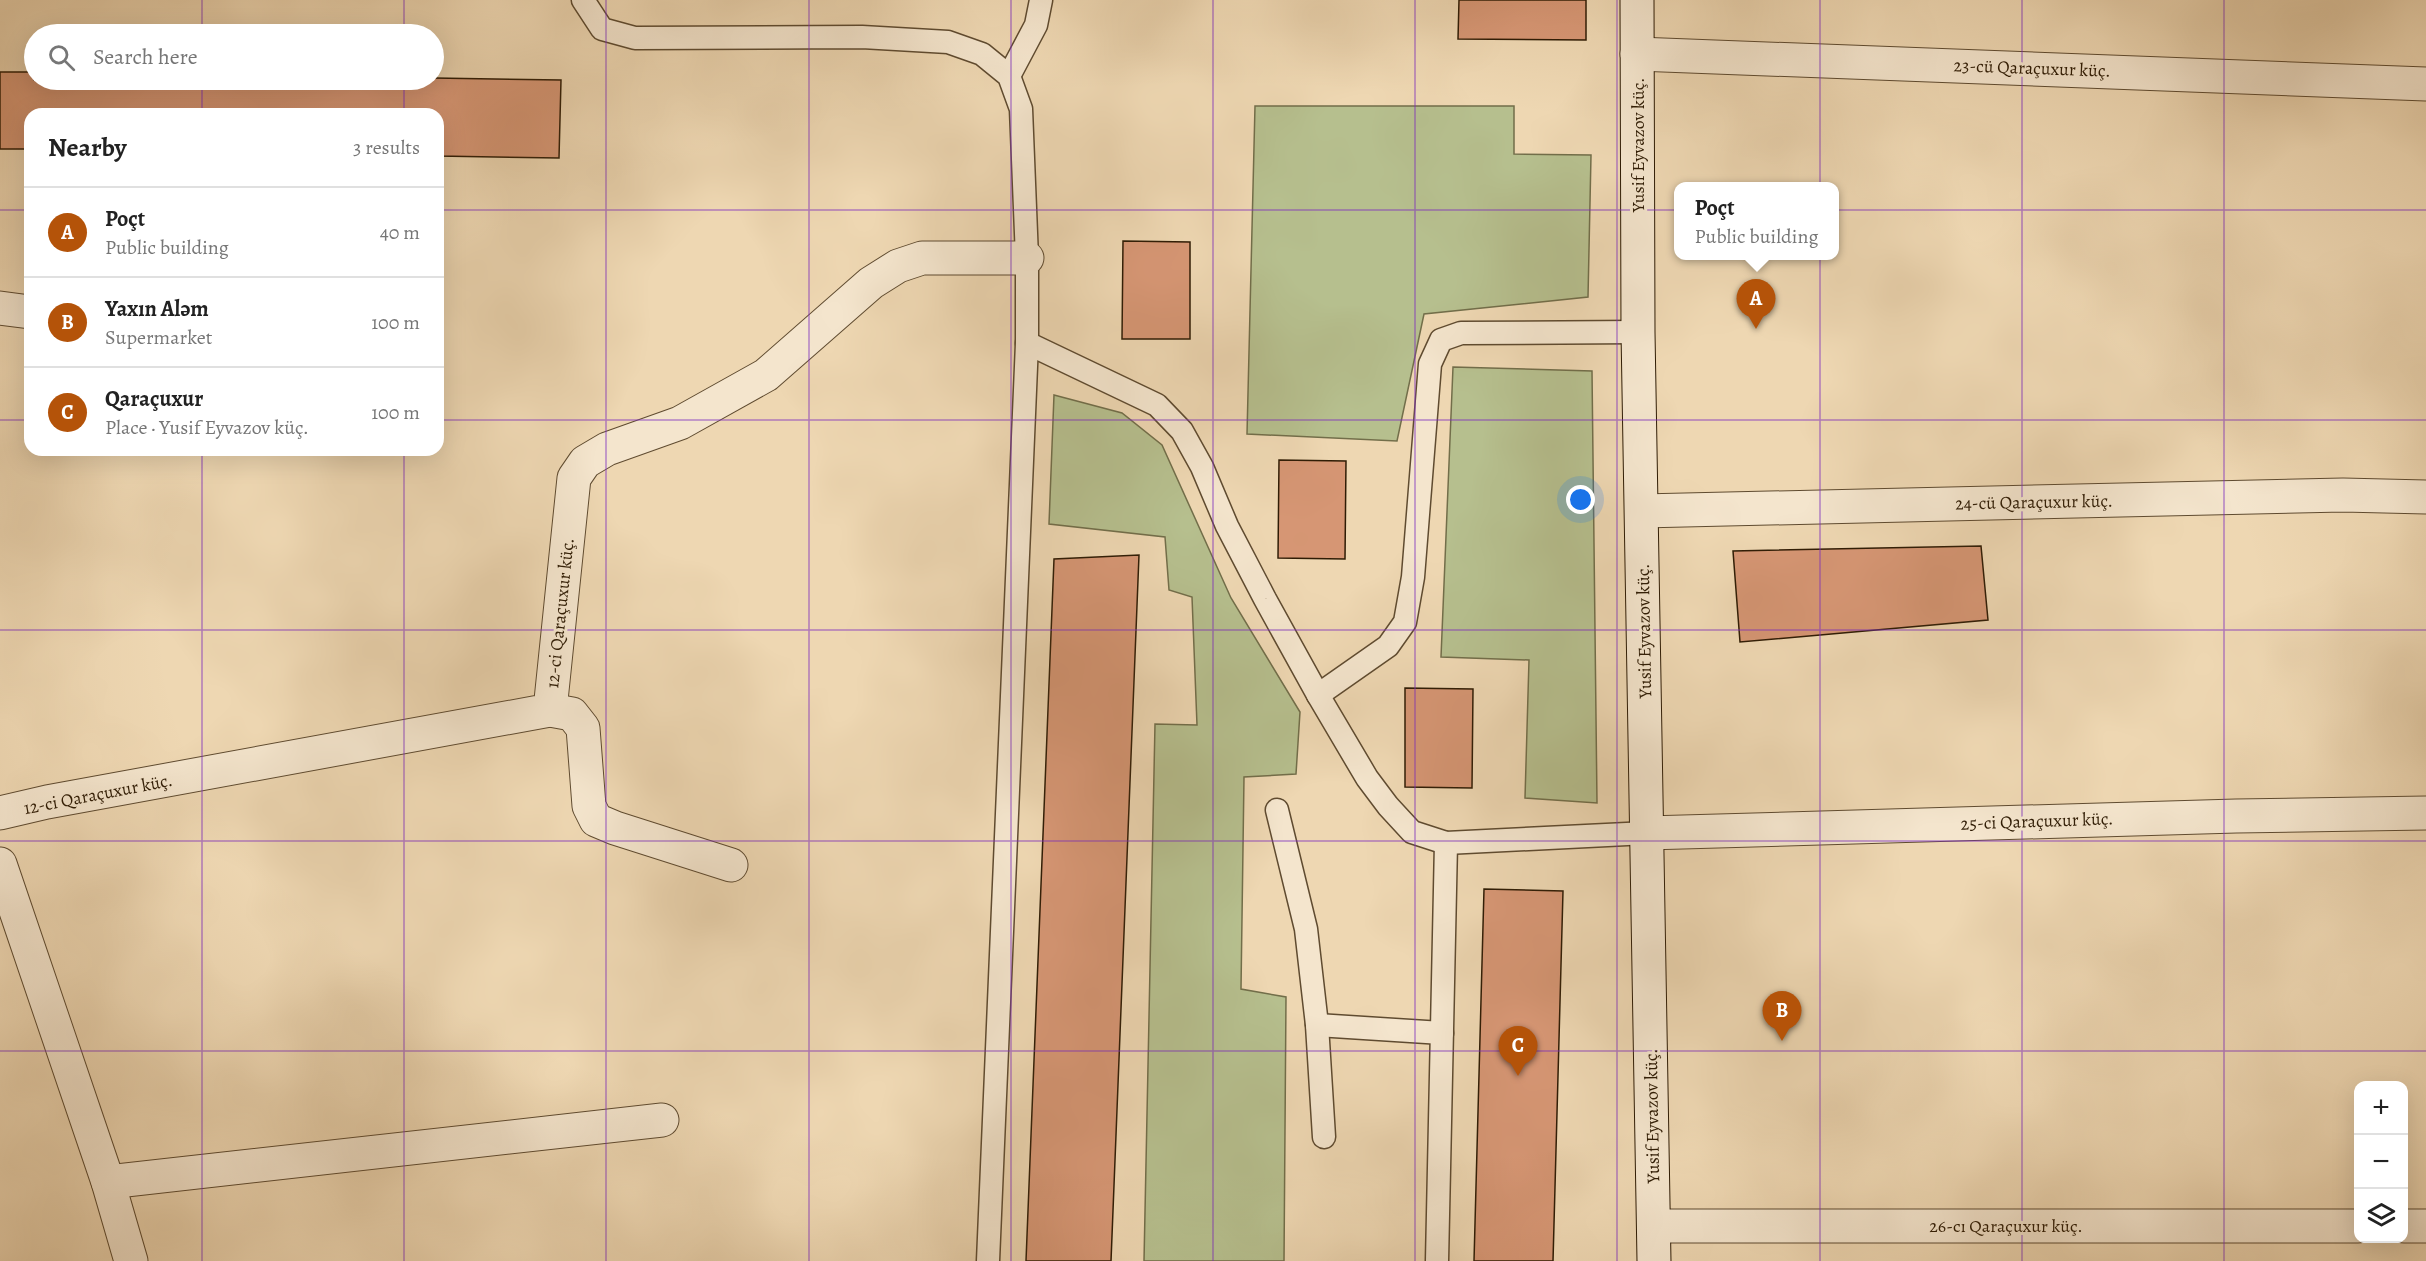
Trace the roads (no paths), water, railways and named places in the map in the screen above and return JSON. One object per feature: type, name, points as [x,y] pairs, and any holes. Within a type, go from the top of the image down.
[{"type":"street","name":"Yusif Eyvazov küç.","points":[[1636,0],[1638,332],[1654,1261]]},
{"type":"street","name":"23-cü Qaraçuxur küç.","points":[[1637,54],[2426,84]]},
{"type":"street","name":"12-ci Qaraçuxur küç.","points":[[0,813],[47,802],[550,710],[574,478],[585,462],[607,449],[680,423],[766,375],[872,284],[898,266],[922,258],[1027,258]]},
{"type":"street","points":[[0,308],[24,311]]},
{"type":"street","name":"24-cü Qaraçuxur küç.","points":[[1642,511],[2331,495],[2426,497]]},
{"type":"street","points":[[550,710],[572,714],[583,728],[589,806],[596,820],[731,865]]},
{"type":"street","name":"25-ci Qaraçuxur küç.","points":[[1647,833],[2236,816],[2426,813]]},
{"type":"street","points":[[0,864],[108,1182],[131,1261]]},
{"type":"street","points":[[108,1182],[662,1120]]},
{"type":"street","name":"26-cı Qaraçuxur küç.","points":[[1654,1226],[2354,1226]]},
{"type":"street","points":[[2408,1226],[2426,1226]]},
{"type":"lane","points":[[583,0],[602,29],[635,38],[862,37],[948,42],[982,54],[1009,76],[1021,109],[1027,258],[1027,343],[988,1261]]},
{"type":"lane","points":[[1009,76],[1036,25],[1041,0]]},
{"type":"lane","points":[[1318,695],[1388,646],[1405,622],[1413,577],[1430,364],[1441,340],[1461,333],[1638,332]]},
{"type":"lane","points":[[1027,343],[1157,405],[1182,431],[1202,467],[1227,526],[1318,695],[1367,778],[1412,832],[1446,843],[1647,833]]},
{"type":"lane","points":[[1277,810],[1306,929],[1317,1025],[1324,1137]]},
{"type":"lane","points":[[1437,1261],[1446,843]]},
{"type":"lane","points":[[1317,1025],[1442,1033]]},
{"type":"place","name":"Poçt","points":[[1756,329]]},
{"type":"place","name":"Yaxın Aləm","points":[[1782,1041]]},
{"type":"place","name":"Qaraçuxur","points":[[1518,1076]]}]
